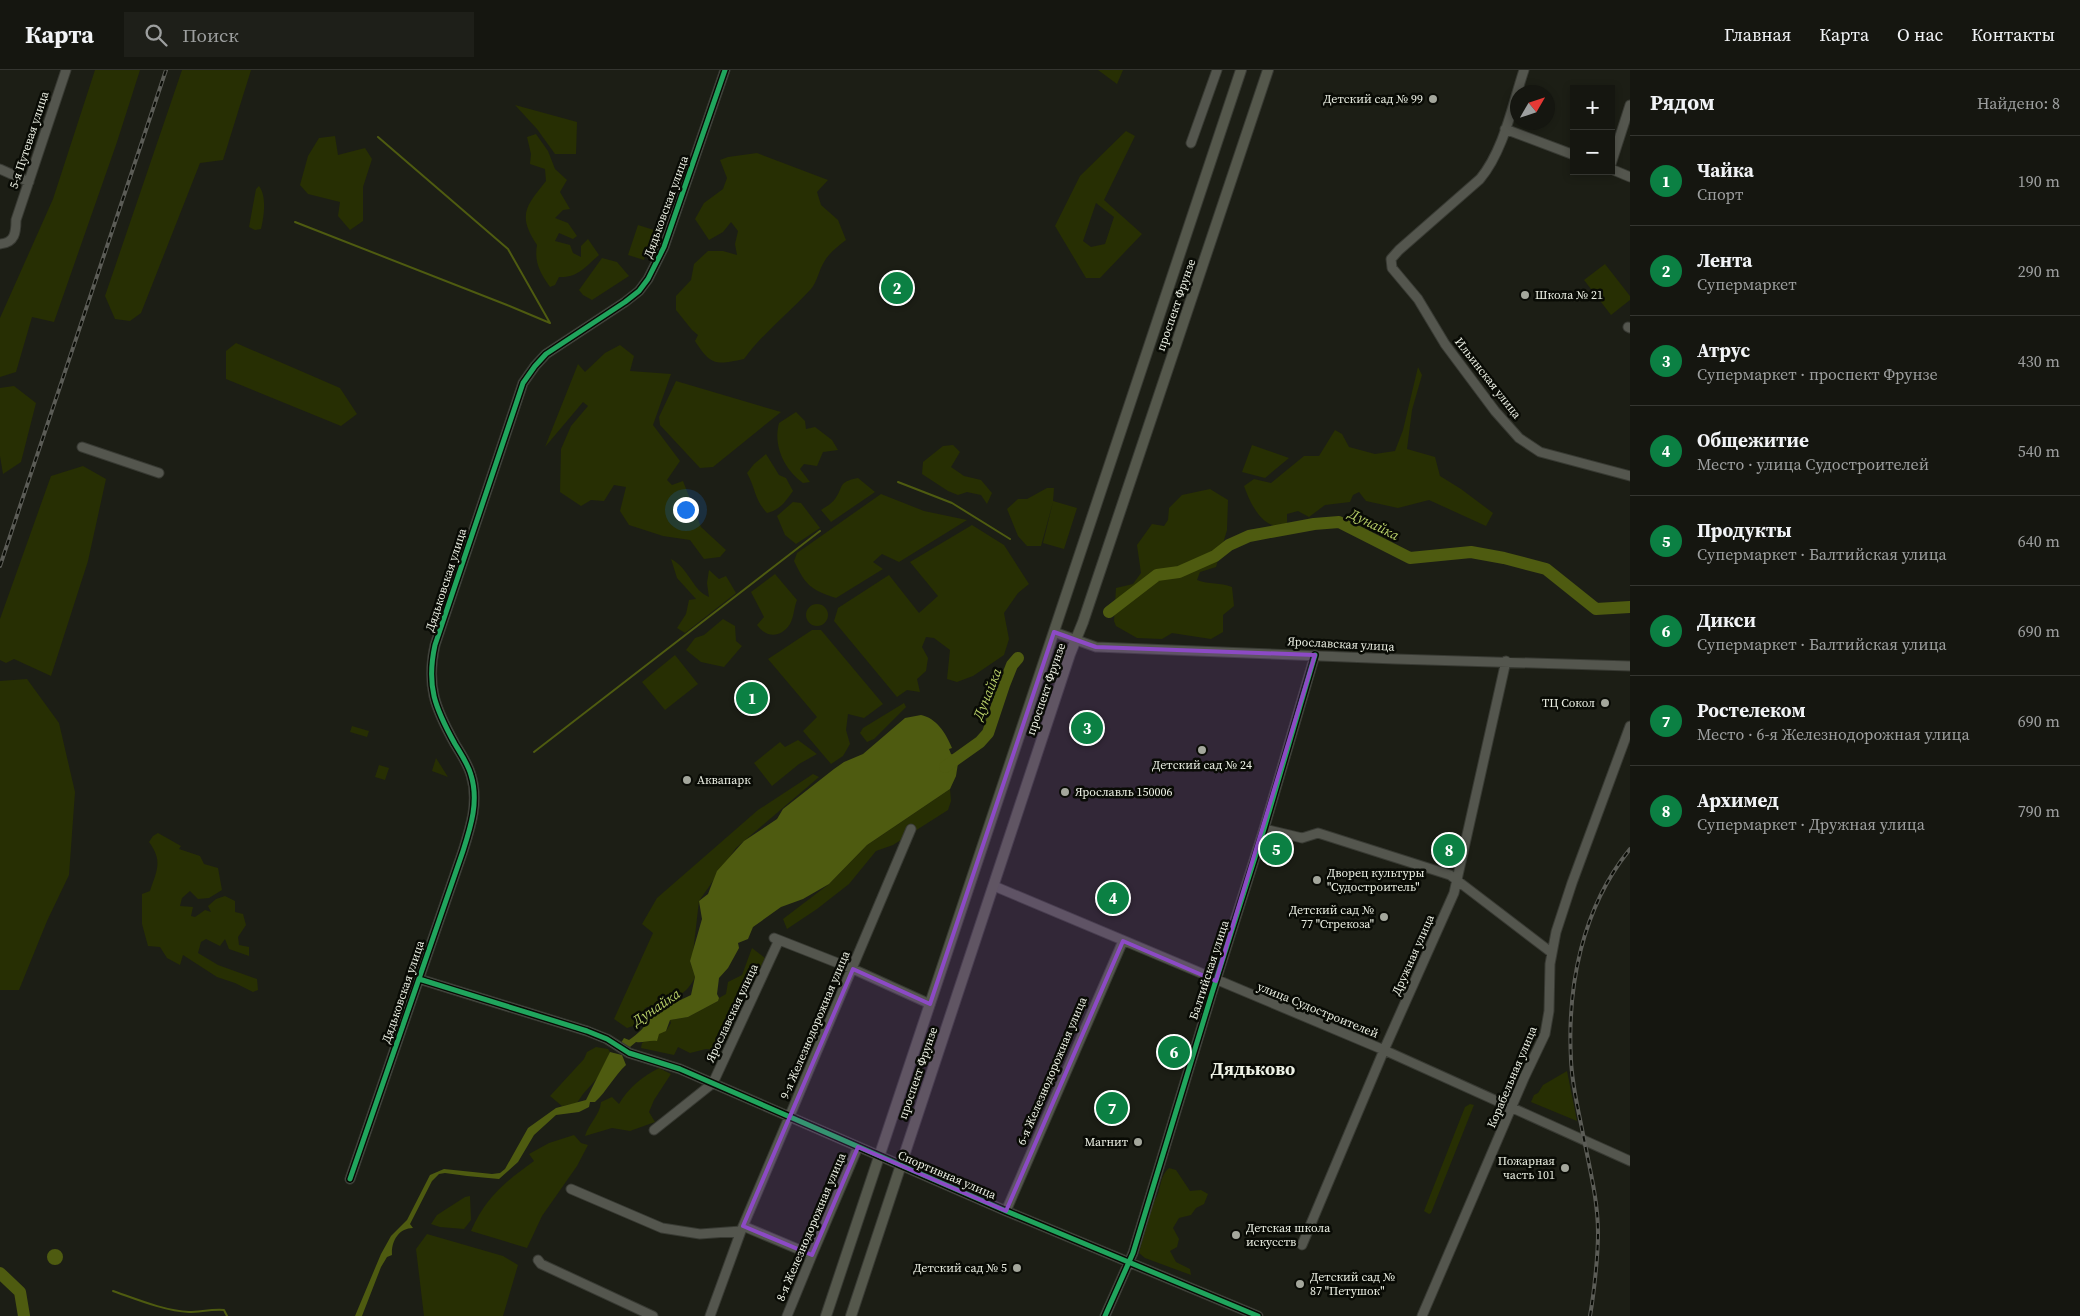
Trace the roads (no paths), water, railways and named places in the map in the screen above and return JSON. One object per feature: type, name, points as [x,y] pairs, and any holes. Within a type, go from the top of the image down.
[{"type":"main road","name":"проспект Фрунзе","points":[[826,1316],[1241,70]]},
{"type":"main road","name":"проспект Фрунзе","points":[[850,1316],[1268,70]]},
{"type":"street","name":"5-я Путевая улица","points":[[3,244],[16,234],[16,220],[66,70]]},
{"type":"street","name":"Дядьковская улица","points":[[350,1179],[474,814],[471,775],[436,705],[431,686],[431,665],[435,645],[508,428],[523,384],[546,354],[625,302],[639,291],[648,279],[664,247],[725,70]]},
{"type":"street","points":[[1191,143],[1217,70]]},
{"type":"street","points":[[1524,70],[1505,129],[1570,153]]},
{"type":"street","points":[[1615,152],[1630,105]]},
{"type":"street","name":"Ильинская улица","points":[[1505,129],[1490,167],[1480,179],[1391,259],[1392,268],[1418,299],[1445,344],[1495,411],[1519,438],[1540,452],[1630,476]]},
{"type":"street","points":[[0,169],[28,182]]},
{"type":"street","points":[[1615,171],[1630,177]]},
{"type":"street","points":[[82,447],[159,473]]},
{"type":"street","name":"Ярославская улица","points":[[1054,632],[1096,647],[1630,666]]},
{"type":"street","name":"Балтийская улица","points":[[1104,1316],[1133,1253],[1264,829],[1315,655]]},
{"type":"street","name":"Дружная улица","points":[[1302,1245],[1384,1050],[1454,893],[1506,661]]},
{"type":"street","name":"Корабельная улица","points":[[1422,1316],[1524,1078],[1541,1044],[1548,1024],[1552,953],[1572,883],[1630,726]]},
{"type":"street","name":"9-я Железнодорожная улица","points":[[710,1316],[742,1228],[911,828]]},
{"type":"street","points":[[1264,829],[1302,838],[1318,833],[1450,875],[1552,953]]},
{"type":"street","name":"улица Судостроителей","points":[[994,886],[1216,981],[1384,1050],[1630,1161]]},
{"type":"street","name":"Ярославская улица","points":[[654,1130],[714,1083],[777,939],[853,969]]},
{"type":"street","name":"6-я Железнодорожная улица","points":[[1006,1211],[1123,941]]},
{"type":"street","points":[[853,969],[930,1004]]},
{"type":"street","name":"Спортивная улица","points":[[419,979],[587,1031],[629,1053],[680,1069],[714,1083],[901,1166],[976,1196],[1006,1211],[1258,1316]]},
{"type":"street","name":"8-я Железнодорожная улица","points":[[788,1316],[812,1254],[858,1147]]},
{"type":"street","points":[[571,1189],[662,1228],[700,1234],[742,1228],[812,1254]]},
{"type":"street","points":[[538,1260],[541,1264],[653,1316]]},
{"type":"waterway","points":[[295,222],[550,323],[508,249],[378,137]]},
{"type":"waterway","points":[[898,482],[952,503],[1010,539]]},
{"type":"waterway","name":"Дунайка","points":[[1109,612],[1157,575],[1179,572],[1215,556],[1229,545],[1249,536],[1314,524],[1339,522],[1410,558],[1471,552],[1504,558],[1546,569],[1596,609],[1630,607]]},
{"type":"waterway","points":[[534,752],[820,531]]},
{"type":"waterway","name":"Дунайка","points":[[945,767],[980,742],[988,733],[1004,685],[1012,665],[1018,658]]},
{"type":"waterway","name":"Дунайка","points":[[0,1273],[20,1292],[24,1316]]},
{"type":"waterway","points":[[113,1291],[170,1309],[189,1312],[224,1310],[227,1316]]},
{"type":"railway","points":[[0,566],[166,70]]},
{"type":"railway","points":[[1590,1316],[1597,1263],[1598,1221],[1573,1080],[1570,1032],[1572,1004],[1575,976],[1589,922],[1600,896],[1630,849]]},
{"type":"place","name":"Детский сад № 99","points":[[1433,99]]},
{"type":"place","name":"Лента","points":[[897,288]]},
{"type":"place","name":"Школа № 21","points":[[1525,295]]},
{"type":"place","name":"Чайка","points":[[752,698]]},
{"type":"place","name":"ТЦ Сокол","points":[[1605,703]]},
{"type":"place","name":"Атрус","points":[[1087,728]]},
{"type":"place","name":"Детский сад № 24","points":[[1202,750]]},
{"type":"place","name":"Аквапарк","points":[[687,780]]},
{"type":"place","name":"Ярославль 150006","points":[[1065,792]]},
{"type":"place","name":"Продукты","points":[[1276,849]]},
{"type":"place","name":"Архимед","points":[[1449,850]]},
{"type":"place","name":"Дворец культуры \"Судостроитель\"","points":[[1317,880]]},
{"type":"place","name":"Общежитие","points":[[1113,898]]},
{"type":"place","name":"Детский сад № 77 \"Стрекоза\"","points":[[1384,917]]},
{"type":"place","name":"Дикси","points":[[1174,1052]]},
{"type":"place","name":"Ростелеком","points":[[1112,1108]]},
{"type":"place","name":"Магнит","points":[[1138,1142]]},
{"type":"place","name":"Пожарная часть 101","points":[[1565,1168]]},
{"type":"place","name":"Детская школа искусств","points":[[1236,1235]]},
{"type":"place","name":"Детский сад № 5","points":[[1017,1268]]},
{"type":"place","name":"Детский сад № 87 \"Петушок\"","points":[[1300,1284]]},
{"type":"district","name":"Дядьково","points":[[1253,1068]]}]
